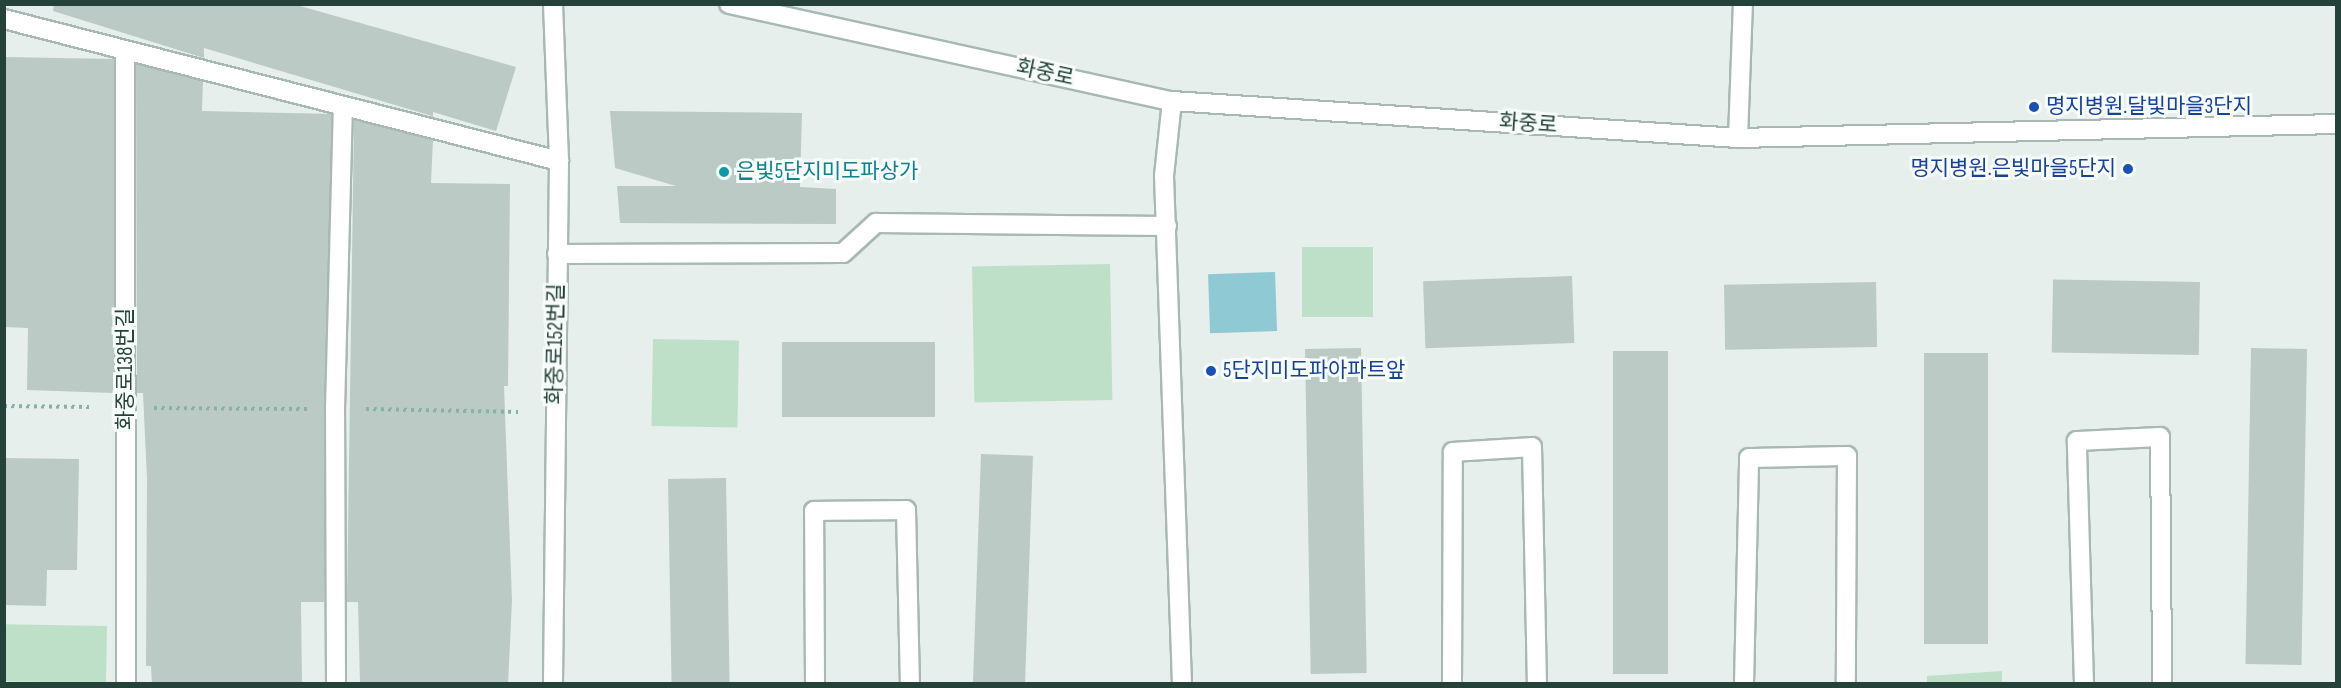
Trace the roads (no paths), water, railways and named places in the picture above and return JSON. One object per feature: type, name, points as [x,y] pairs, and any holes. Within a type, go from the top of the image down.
[{"type":"street","name":"화중로152번길","points":[[553,4],[559,160],[553,684]]},
{"type":"street","name":"화중로","points":[[729,4],[1172,101],[1738,138],[2337,124]]},
{"type":"street","points":[[1738,138],[1743,4]]},
{"type":"street","points":[[4,20],[125,54],[559,160]]},
{"type":"street","name":"화중로138번길","points":[[125,54],[126,684]]},
{"type":"street","points":[[1172,101],[1164,176],[1182,684]]},
{"type":"street","points":[[336,684],[335,409],[343,107]]},
{"type":"street","points":[[557,254],[843,253],[876,223],[1167,226]]},
{"type":"street","points":[[2084,684],[2077,441],[2160,437],[2162,684]]},
{"type":"street","points":[[1452,684],[1453,452],[1532,447],[1538,684]]},
{"type":"street","points":[[1744,684],[1749,458],[1847,456],[1846,684]]},
{"type":"street","points":[[815,684],[814,510],[906,510],[910,684]]},
{"type":"water","points":[[1275,272],[1277,331],[1210,333],[1208,274]]},
{"type":"place","name":"명지병원.달빛마을3단지","points":[[2034,107]]},
{"type":"place","name":"명지병원.은빛마을5단지","points":[[2128,169]]},
{"type":"place","name":"은빛5단지미도파상가","points":[[724,172]]},
{"type":"place","name":"5단지미도파아파트앞","points":[[1211,371]]}]
